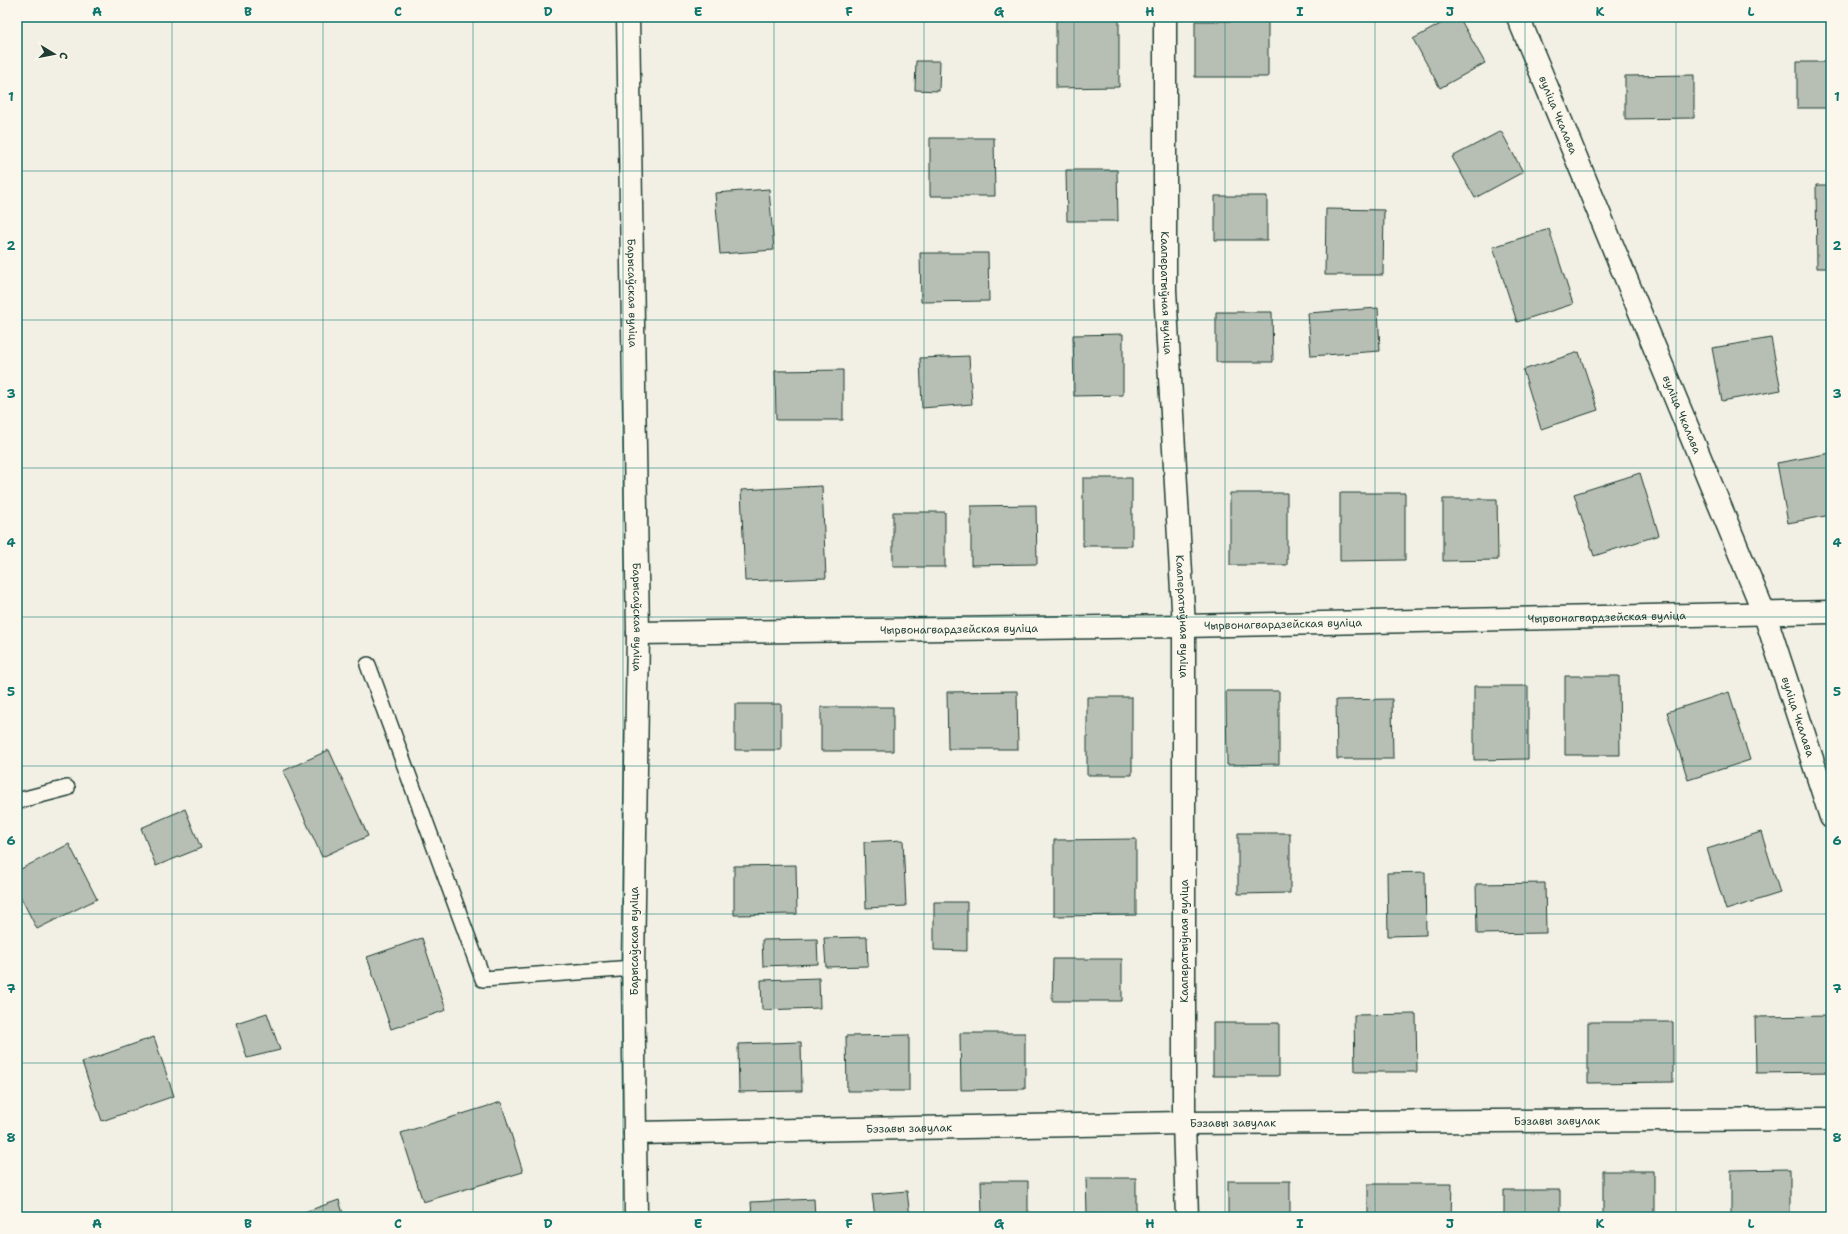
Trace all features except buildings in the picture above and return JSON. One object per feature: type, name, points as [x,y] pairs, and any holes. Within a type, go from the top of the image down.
[{"type":"street","name":"Барысаўская вуліца","points":[[628,17],[638,633],[633,968],[636,1217]]},
{"type":"street","name":"Кааператыўная вуліца","points":[[1165,17],[1165,290],[1184,626],[1184,1123],[1187,1217]]},
{"type":"street","name":"вуліца Чкалава","points":[[1518,17],[1765,615],[1831,817]]},
{"type":"street","name":"Чырвонагвардзейская вуліца","points":[[638,633],[1184,626],[1765,615],[1831,612]]},
{"type":"street","name":"Бэзавы завулак","points":[[635,1133],[1184,1123],[1831,1118]]},
{"type":"lane","points":[[368,666],[483,979],[633,968]]},
{"type":"lane","points":[[17,801],[67,788]]}]
